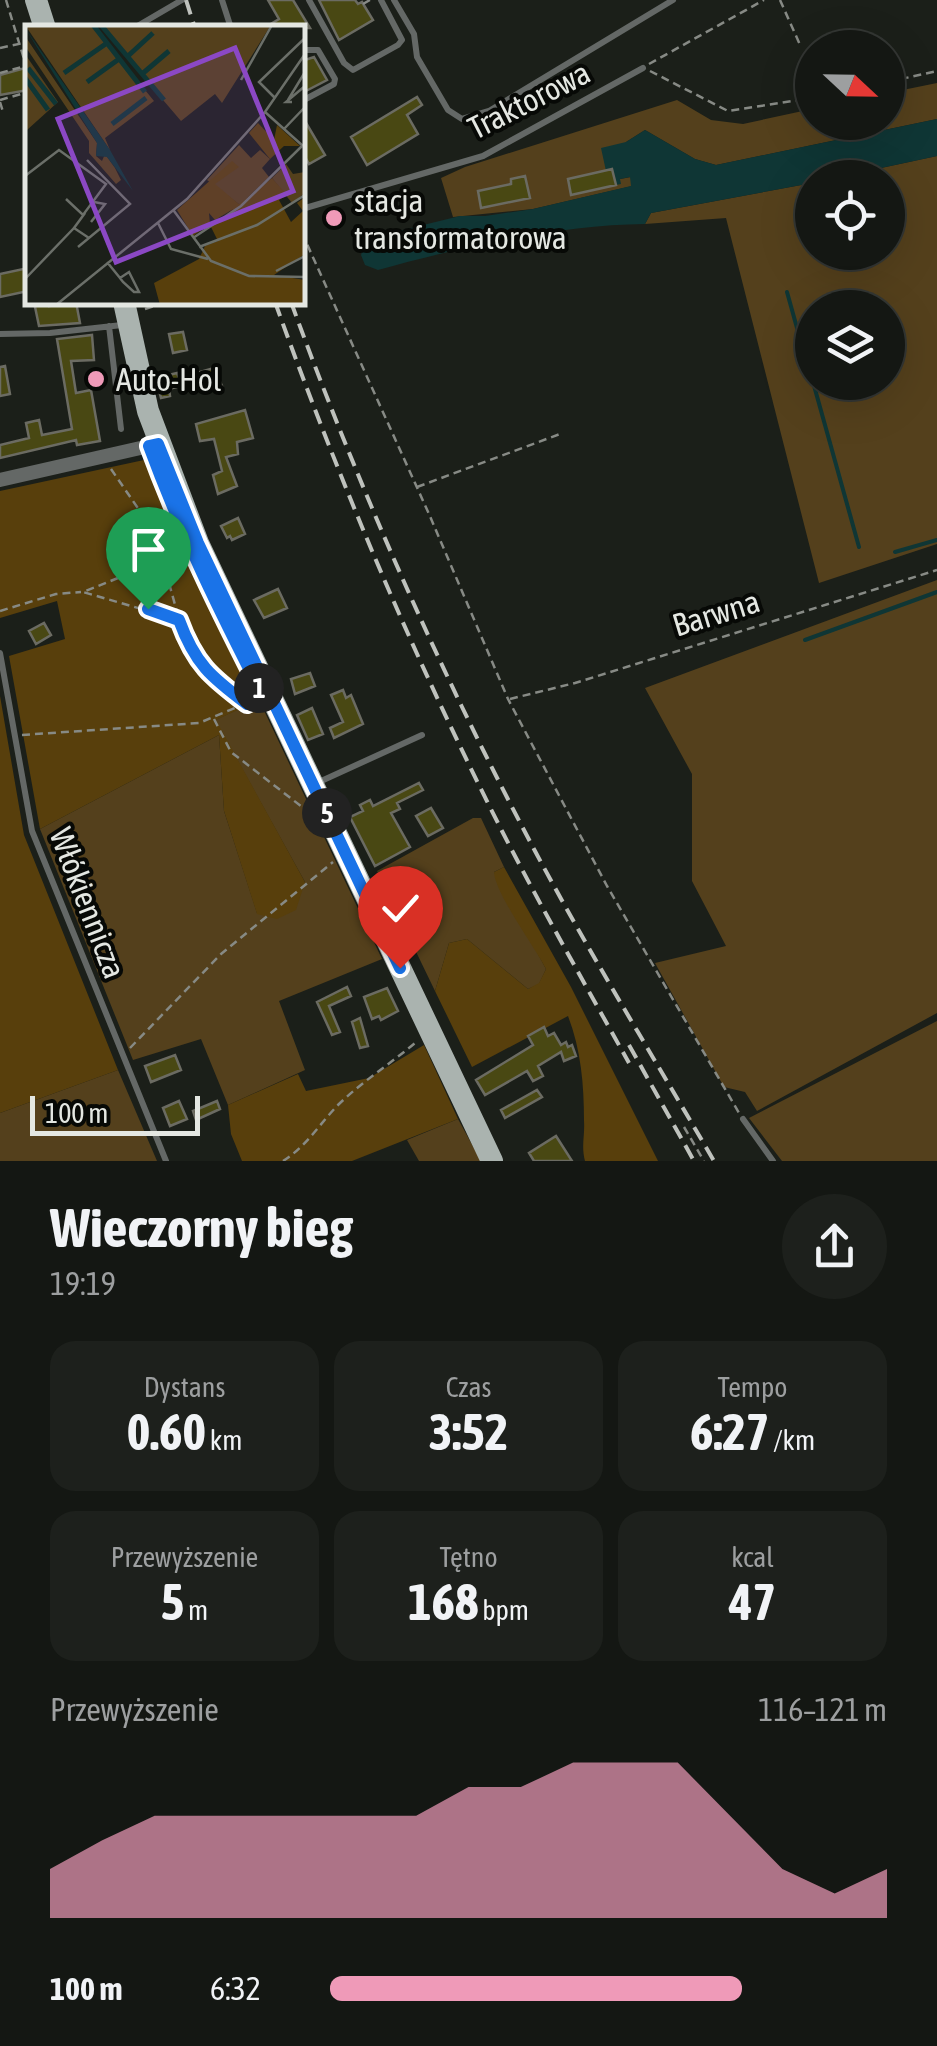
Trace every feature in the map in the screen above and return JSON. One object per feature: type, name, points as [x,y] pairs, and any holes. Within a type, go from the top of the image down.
[{"type":"main road","points":[[36,0],[44,25]]},
{"type":"main road","points":[[122,317],[158,444],[198,543],[492,1161]]},
{"type":"street","points":[[0,480],[158,444]]},
{"type":"lane","points":[[139,25],[182,0]]},
{"type":"lane","points":[[222,0],[230,25]]},
{"type":"lane","points":[[309,0],[344,63],[353,70],[401,42],[401,34],[381,0]]},
{"type":"lane","points":[[394,0],[412,30],[417,58],[448,110],[462,119],[489,111],[673,0]]},
{"type":"lane","points":[[305,50],[318,50],[335,79],[332,85],[305,99]]},
{"type":"lane","name":"Traktorowa","points":[[305,209],[483,156],[643,68]]},
{"type":"lane","points":[[0,334],[50,333],[122,317],[121,429]]},
{"type":"lane","name":"Włókiennicza","points":[[0,653],[32,831],[166,1161]]},
{"type":"lane","points":[[313,784],[422,735]]},
{"type":"lane","points":[[742,1119],[773,1161]]},
{"type":"path","points":[[363,4],[370,0]]},
{"type":"path","points":[[643,68],[764,0]]},
{"type":"path","points":[[780,0],[795,32]]},
{"type":"path","points":[[0,7],[7,2],[25,62]]},
{"type":"path","points":[[0,48],[25,43]]},
{"type":"path","points":[[0,73],[22,67]]},
{"type":"path","points":[[643,68],[728,111],[795,101]]},
{"type":"path","points":[[905,78],[937,71]]},
{"type":"path","points":[[3,112],[0,101],[25,93]]},
{"type":"path","points":[[305,240],[430,514],[508,699],[608,886],[742,1119]]},
{"type":"path","points":[[122,317],[158,305]]},
{"type":"path","points":[[416,488],[560,434]]},
{"type":"path","points":[[108,465],[150,522],[179,620],[202,668],[247,704]]},
{"type":"path","points":[[0,611],[56,594],[82,592],[128,574],[160,548]]},
{"type":"path","name":"Barwna","points":[[508,699],[575,683],[937,570]]},
{"type":"path","points":[[82,592],[179,620]]},
{"type":"path","points":[[16,735],[166,726],[214,718],[263,696]]},
{"type":"path","points":[[214,718],[231,752],[308,812]]},
{"type":"path","points":[[124,1058],[145,1029],[221,954],[338,858]]},
{"type":"path","points":[[283,1161],[312,1137],[360,1085],[417,1038]]},
{"type":"path","points":[[684,1126],[704,1161]]},
{"type":"shaded area","points":[[937,83],[937,119],[905,126],[905,90]]},
{"type":"shaded area","points":[[677,100],[711,120],[743,124],[795,113],[795,140],[836,140],[716,165],[695,159],[645,130],[626,142],[612,169],[620,179],[631,177],[632,186],[533,209],[453,217],[441,178]]},
{"type":"shaded area","points":[[937,156],[937,544],[819,583],[726,218],[645,224],[651,213],[795,186],[795,270],[905,270],[905,163]]},
{"type":"shaded area","points":[[144,460],[153,465],[259,700],[216,720],[305,882],[296,910],[277,919],[257,914],[224,811],[219,735],[40,829],[9,656],[65,639],[57,601],[0,618],[0,491]]},
{"type":"shaded area","points":[[937,580],[937,1013],[757,1111],[745,1092],[724,1087],[655,963],[726,946],[692,881],[692,774],[645,688]]},
{"type":"shaded area","points":[[0,696],[24,835],[118,1070],[0,1113]]},
{"type":"shaded area","points":[[259,700],[382,959],[279,1001],[305,1070],[228,1105],[201,1039],[133,1060],[40,829],[219,735],[224,811],[257,913],[305,882],[215,720]]},
{"type":"shaded area","points":[[473,818],[481,818],[504,867],[494,872],[546,969],[539,984],[528,989],[467,939],[449,943],[435,991],[377,871]]},
{"type":"shaded area","points":[[504,867],[571,987],[658,1161],[585,1161],[581,1067],[568,1016],[472,1067],[435,991],[449,943],[467,939],[528,989],[539,983],[546,969],[496,881],[494,872]]},
{"type":"shaded area","points":[[937,1021],[937,1161],[782,1161],[749,1118]]},
{"type":"shaded area","points":[[424,1045],[458,1119],[352,1161],[242,1161],[231,1134],[228,1105],[298,1074],[306,1091],[369,1078]]},
{"type":"shaded area","points":[[118,1070],[157,1161],[0,1161],[0,1113]]},
{"type":"shaded area","points":[[458,1119],[481,1161],[419,1161],[407,1140]]},
{"type":"water","points":[[937,119],[937,156],[905,163],[795,160],[795,186],[651,213],[645,224],[578,228],[510,239],[378,270],[365,265],[361,255],[366,239],[460,216],[533,209],[631,186],[630,177],[620,179],[621,184],[616,185],[612,170],[606,171],[601,148],[626,142],[645,130],[695,159],[716,165],[836,140],[905,140],[905,126]]},
{"type":"building","points":[[268,0],[293,0],[310,28],[269,25],[279,19]]},
{"type":"building","points":[[319,0],[362,2],[373,20],[339,40]]},
{"type":"building","points":[[314,57],[327,80],[305,91],[305,60]]},
{"type":"building","points":[[25,68],[25,91],[0,95],[0,75]]},
{"type":"building","points":[[417,97],[422,105],[407,115],[418,134],[367,165],[351,137]]},
{"type":"building","points":[[305,121],[325,155],[309,164],[305,157]]},
{"type":"building","points":[[612,169],[616,185],[571,195],[568,179]]},
{"type":"building","points":[[525,176],[530,198],[481,208],[478,191],[511,184],[511,179]]},
{"type":"building","points":[[25,269],[25,292],[0,297],[0,274]]},
{"type":"building","points":[[35,305],[77,305],[80,323],[39,326]]},
{"type":"building","points":[[183,332],[187,350],[173,353],[169,334]]},
{"type":"building","points":[[92,335],[94,360],[71,361],[76,393],[91,390],[100,441],[77,445],[76,440],[0,458],[0,445],[29,438],[26,423],[39,420],[42,435],[72,429],[57,339]]},
{"type":"building","points":[[5,366],[10,394],[0,396],[0,367]]},
{"type":"building","points":[[214,368],[222,386],[213,389],[210,378],[169,389],[170,396],[161,398],[156,378],[177,373],[179,378]]},
{"type":"building","points":[[245,410],[253,438],[237,442],[238,454],[226,457],[237,486],[218,494],[213,475],[222,471],[214,439],[200,441],[196,424]]},
{"type":"building","points":[[238,518],[245,534],[232,540],[227,538],[221,526]]},
{"type":"building","points":[[278,589],[287,608],[264,618],[254,600]]},
{"type":"building","points":[[44,623],[51,635],[36,644],[29,631]]},
{"type":"building","points":[[310,673],[315,686],[295,694],[291,679]]},
{"type":"building","points":[[343,690],[346,698],[351,695],[363,724],[334,738],[330,728],[343,722],[331,695]]},
{"type":"building","points":[[312,708],[323,734],[308,740],[297,715]]},
{"type":"building","points":[[419,783],[423,790],[397,803],[400,809],[391,813],[410,847],[375,866],[350,817],[363,811],[360,805],[370,800],[373,806]]},
{"type":"building","points":[[431,808],[443,828],[428,836],[416,816]]},
{"type":"building","points":[[347,987],[351,996],[329,1006],[340,1032],[332,1035],[317,1002]]},
{"type":"building","points":[[387,988],[398,1011],[381,1020],[379,1016],[372,1019],[364,997]]},
{"type":"building","points":[[360,1018],[368,1046],[360,1048],[352,1022]]},
{"type":"building","points":[[544,1027],[548,1036],[554,1033],[561,1045],[572,1045],[576,1056],[564,1061],[561,1052],[538,1066],[543,1076],[533,1081],[527,1071],[485,1095],[476,1080],[533,1045],[528,1036]]},
{"type":"building","points":[[175,1055],[181,1070],[151,1082],[145,1066]]},
{"type":"building","points":[[537,1090],[542,1097],[505,1118],[501,1110]]},
{"type":"building","points":[[179,1101],[187,1119],[170,1126],[163,1108]]},
{"type":"building","points":[[217,1101],[220,1109],[196,1120],[193,1111]]},
{"type":"building","points":[[556,1136],[572,1161],[534,1161],[529,1153]]},
{"type":"waterway","points":[[787,292],[795,321]]},
{"type":"waterway","points":[[818,400],[859,547]]},
{"type":"waterway","points":[[895,552],[937,540]]},
{"type":"waterway","points":[[805,640],[937,592]]},
{"type":"railway","points":[[186,0],[194,25]]},
{"type":"railway","points":[[276,305],[352,504],[439,702],[517,860],[629,1063]]},
{"type":"railway","points":[[292,305],[374,512],[500,784],[600,968],[714,1161]]},
{"type":"railway","points":[[629,1045],[694,1161]]},
{"type":"place","name":"stacja transformatorowa","points":[[334,218]]},
{"type":"place","name":"Auto-Hol","points":[[96,379]]},
{"type":"route","points":[[148,609],[179,620],[196,660],[247,704],[263,696],[214,600],[163,484],[149,446],[158,444],[198,543],[400,968]]}]
